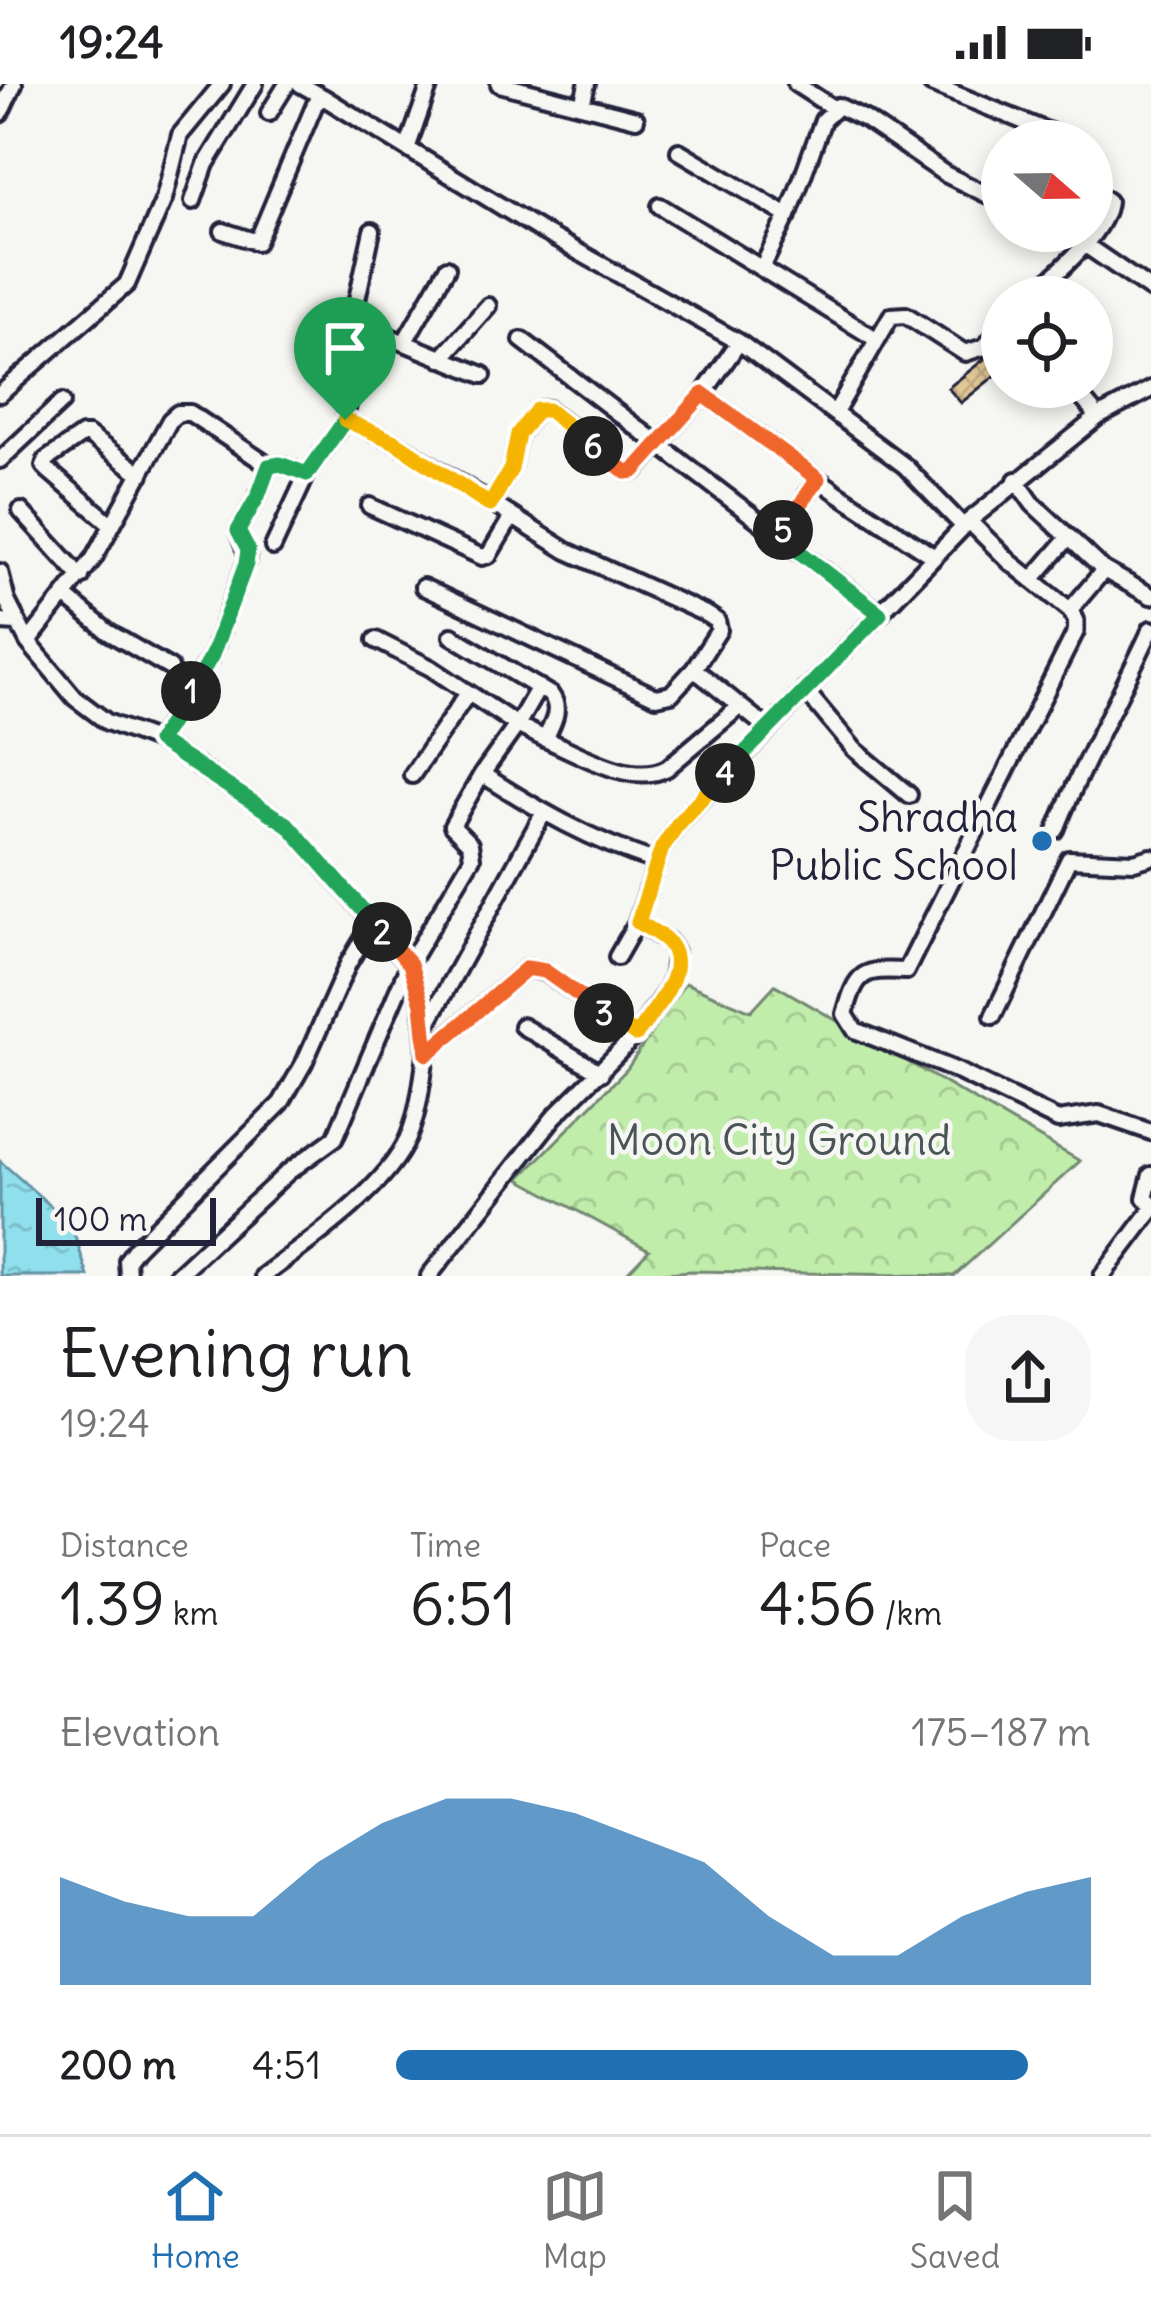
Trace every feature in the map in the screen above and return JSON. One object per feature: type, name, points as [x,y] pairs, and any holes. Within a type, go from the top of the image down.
[{"type":"street","points":[[0,114],[14,84]]},
{"type":"street","points":[[0,394],[127,284],[164,199],[180,135],[223,84]]},
{"type":"street","points":[[193,201],[206,164],[255,84]]},
{"type":"street","points":[[269,113],[287,84]]},
{"type":"street","points":[[300,84],[544,232],[739,342],[905,466],[1070,610],[1076,631],[907,971],[874,969],[862,974],[853,986],[845,1015],[855,1030],[955,1070],[1058,1120],[1099,1114],[1151,1132]]},
{"type":"street","points":[[408,146],[430,84]]},
{"type":"street","points":[[582,105],[587,84]]},
{"type":"street","points":[[796,84],[833,108],[865,119],[945,174],[981,192]]},
{"type":"street","points":[[931,84],[1020,120]]},
{"type":"street","points":[[504,85],[556,91],[582,105],[636,119]]},
{"type":"street","points":[[223,231],[257,242],[315,104],[323,97]]},
{"type":"street","points":[[762,268],[788,216],[823,120],[833,108]]},
{"type":"street","points":[[680,151],[788,216]]},
{"type":"street","points":[[660,206],[876,340]]},
{"type":"street","points":[[372,231],[354,313],[378,332],[483,375]]},
{"type":"street","points":[[1052,276],[1076,252]]},
{"type":"street","points":[[1096,252],[1151,290]]},
{"type":"street","points":[[404,343],[447,268]]},
{"type":"street","points":[[442,359],[488,306]]},
{"type":"street","points":[[836,411],[887,321],[897,313],[965,353],[981,348]]},
{"type":"street","points":[[273,547],[307,474],[345,420],[378,332]]},
{"type":"street","points":[[522,340],[880,614]]},
{"type":"street","points":[[490,505],[511,469],[518,434],[537,410],[548,410],[626,472],[644,464],[739,342]]},
{"type":"street","points":[[617,957],[638,922],[657,862],[679,822],[766,727],[933,556],[1016,480],[1098,417],[1151,389]]},
{"type":"street","points":[[703,394],[933,556]]},
{"type":"street","points":[[0,460],[62,402]]},
{"type":"street","points":[[1090,408],[1098,417]]},
{"type":"street","points":[[28,642],[81,578],[170,420],[183,411],[269,466],[280,464],[307,474]]},
{"type":"street","points":[[345,420],[395,442],[567,551],[717,621],[716,639],[671,694],[656,697],[423,587]]},
{"type":"street","points":[[112,525],[49,471],[46,460],[88,435],[141,474]]},
{"type":"street","points":[[158,741],[212,655],[246,564],[248,550],[238,531],[269,466]]},
{"type":"street","points":[[779,536],[818,479]]},
{"type":"street","points":[[1016,480],[1033,503],[1104,570],[1151,596]]},
{"type":"street","points":[[370,506],[482,557],[489,555],[511,518]]},
{"type":"street","points":[[21,511],[81,578]]},
{"type":"street","points":[[1032,580],[1069,537]]},
{"type":"street","points":[[1070,610],[1104,570]]},
{"type":"street","points":[[0,572],[7,602],[28,642],[90,711],[158,741],[288,825],[410,964],[422,1004],[427,1054],[416,1117],[398,1156],[327,1228],[263,1276]]},
{"type":"street","points":[[65,596],[108,632],[170,668]]},
{"type":"street","points":[[0,622],[18,623]]},
{"type":"street","points":[[1056,830],[1083,764],[1151,629]]},
{"type":"street","points":[[452,636],[539,687],[557,703],[545,739]]},
{"type":"street","points":[[376,640],[431,668],[517,725],[620,770],[655,775],[738,707]]},
{"type":"street","points":[[694,669],[766,727]]},
{"type":"street","points":[[176,1276],[288,1172],[335,1138],[410,964],[472,858],[470,844],[452,826],[539,687]]},
{"type":"street","points":[[805,690],[844,739],[909,795]]},
{"type":"street","points":[[412,776],[468,693]]},
{"type":"street","points":[[482,774],[598,843],[657,862]]},
{"type":"street","points":[[424,1030],[543,814]]},
{"type":"street","points":[[994,1016],[1069,859],[1134,862],[1151,857]]},
{"type":"street","points":[[128,1276],[127,1260],[136,1249],[281,1103],[304,1063],[341,976],[373,922]]},
{"type":"street","points":[[429,1276],[575,1092],[636,1035],[667,990],[675,965],[668,941],[638,922]]},
{"type":"street","points":[[427,1054],[527,968],[545,971],[636,1035]]},
{"type":"street","points":[[523,1026],[601,1072]]},
{"type":"street","points":[[1102,1276],[1149,1195]]},
{"type":"green space","name":"Moon City Ground","points":[[685,983],[751,1011],[775,985],[1080,1161],[954,1276],[692,1271],[624,1276],[649,1250],[519,1179],[627,1069]]},
{"type":"water","points":[[0,1161],[71,1224],[88,1276],[0,1276]]},
{"type":"building","points":[[981,362],[981,387],[961,403],[948,388]]},
{"type":"place","name":"Shradha Public School","points":[[1042,841]]},
{"type":"route","points":[[703,394],[818,479],[779,536],[880,614],[766,727],[679,822],[662,848],[638,922],[668,941],[675,965],[667,990],[636,1035],[545,971],[527,968],[427,1054],[422,1004],[410,964],[288,825],[158,741],[212,655],[246,564],[248,550],[238,531],[240,524],[271,462],[307,474],[345,420],[395,442],[490,505],[511,469],[518,434],[537,410],[548,410],[626,472],[644,464],[703,394]]}]
